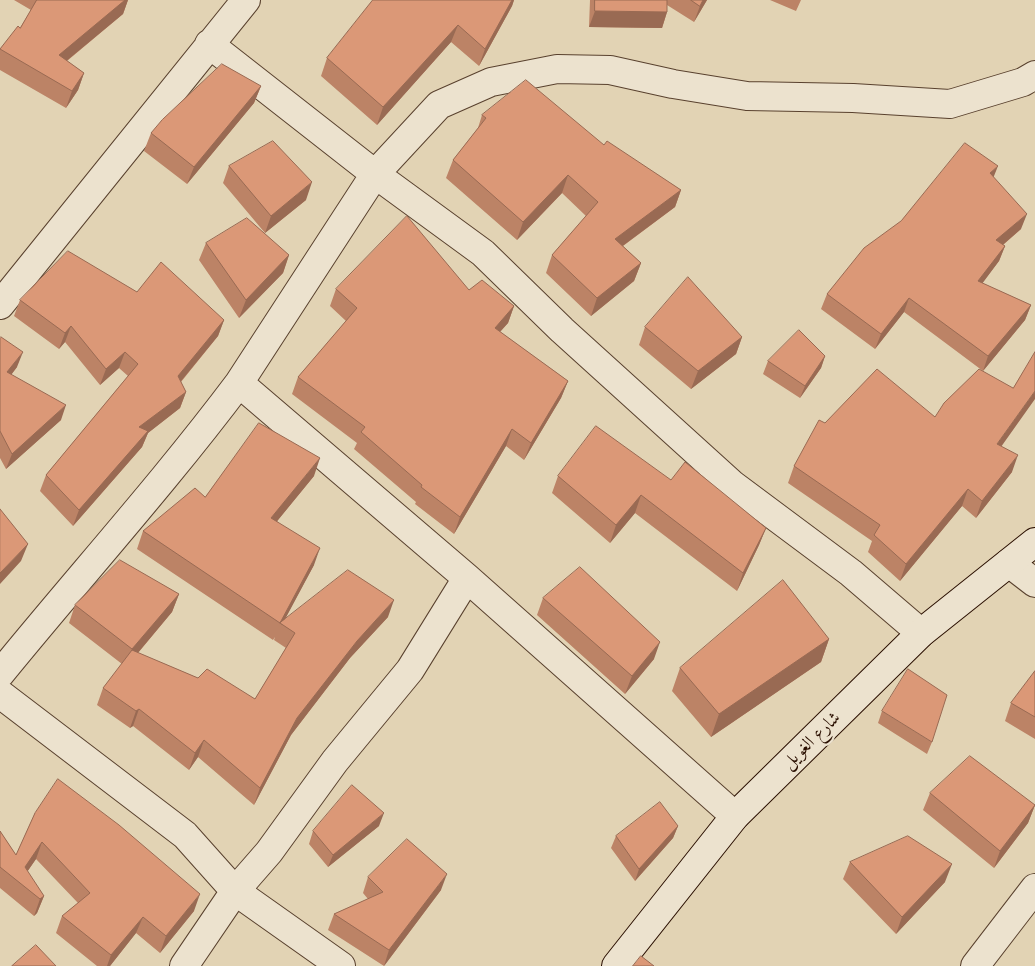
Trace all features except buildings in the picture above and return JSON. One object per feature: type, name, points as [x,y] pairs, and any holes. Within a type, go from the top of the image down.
[{"type":"street","points":[[0,305],[246,0]]},
{"type":"street","points":[[210,44],[375,174],[483,253],[562,330],[733,485],[850,573],[921,633]]},
{"type":"street","points":[[0,674],[195,441],[239,383],[375,174],[439,105],[491,82],[557,69],[610,70],[673,84],[747,96],[853,98],[950,104],[1023,82],[1035,76]]},
{"type":"street","points":[[239,383],[467,578],[735,816]]},
{"type":"street","name":"شارع الغويل","points":[[616,966],[735,816],[921,633],[1035,542]]},
{"type":"street","points":[[1009,563],[1035,583]]},
{"type":"street","points":[[184,966],[235,891],[269,852],[336,761],[410,670],[467,578]]},
{"type":"street","points":[[0,694],[184,835],[235,891],[341,966]]},
{"type":"street","points":[[975,966],[1035,888]]}]
